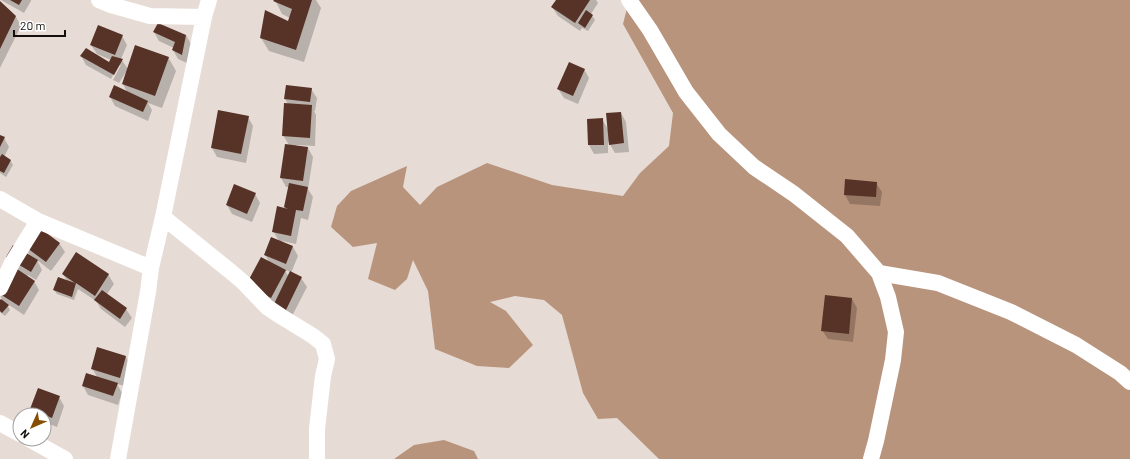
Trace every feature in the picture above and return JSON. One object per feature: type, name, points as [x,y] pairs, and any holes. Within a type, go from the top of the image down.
[{"type":"street","points":[[99,0],[111,6],[150,16],[204,17]]},
{"type":"street","points":[[118,459],[146,300],[150,268],[163,218],[204,17],[209,0]]},
{"type":"street","points":[[629,0],[650,30],[686,92],[718,134],[754,166],[794,194],[847,236],[879,274],[888,297],[896,332],[893,360],[871,459]]},
{"type":"street","points":[[0,199],[38,221],[150,268]]},
{"type":"street","points":[[163,218],[243,282],[267,307],[313,336],[322,344],[327,359],[323,376],[317,429],[318,459]]},
{"type":"street","points":[[0,288],[12,263],[38,221]]},
{"type":"street","points":[[879,274],[938,283],[1011,312],[1076,345],[1120,373],[1130,382]]},
{"type":"street","points":[[0,423],[12,430]]},
{"type":"street","points":[[43,447],[65,459]]},
{"type":"shaded area","points":[[629,0],[1130,0],[1130,459],[659,459],[617,418],[598,419],[583,393],[562,315],[544,300],[515,296],[490,302],[506,311],[533,345],[509,368],[477,366],[435,349],[428,291],[413,260],[407,279],[395,290],[368,279],[377,243],[353,247],[331,227],[337,206],[351,191],[407,166],[403,187],[420,205],[437,187],[487,163],[552,185],[623,196],[640,173],[669,146],[673,113],[623,24]]},
{"type":"shaded area","points":[[444,440],[474,451],[478,459],[394,459],[414,445]]},
{"type":"building","points":[[10,0],[22,0],[19,5]]},
{"type":"building","points":[[312,0],[296,50],[260,38],[265,10],[288,21],[292,9],[273,1]]},
{"type":"building","points":[[556,0],[590,0],[575,23],[551,7]]},
{"type":"building","points":[[0,1],[16,16],[0,49]]},
{"type":"building","points":[[586,10],[593,15],[585,28],[578,23]]},
{"type":"building","points":[[158,23],[186,35],[182,55],[172,50],[175,42],[153,32]]},
{"type":"building","points":[[98,25],[123,35],[115,55],[90,45]]},
{"type":"building","points":[[135,45],[169,57],[155,96],[122,84]]},
{"type":"building","points":[[86,48],[109,62],[112,56],[123,59],[114,75],[80,56]]},
{"type":"building","points":[[569,62],[585,69],[573,96],[557,89]]},
{"type":"building","points":[[114,85],[148,101],[143,112],[109,97]]},
{"type":"building","points":[[286,85],[312,88],[310,102],[284,99]]},
{"type":"building","points":[[284,103],[312,105],[310,138],[282,136]]},
{"type":"building","points":[[218,110],[249,116],[241,154],[211,148]]},
{"type":"building","points":[[621,112],[624,143],[609,145],[606,113]]},
{"type":"building","points":[[603,118],[604,145],[588,145],[587,119]]},
{"type":"building","points":[[0,135],[5,137],[0,147]]},
{"type":"building","points":[[285,144],[308,147],[303,181],[280,178]]},
{"type":"building","points":[[2,154],[11,160],[4,173],[0,171],[0,157]]},
{"type":"building","points":[[845,179],[877,182],[876,197],[844,195]]},
{"type":"building","points":[[289,183],[308,187],[303,211],[296,210],[291,236],[272,232],[277,206],[288,209],[284,207]]},
{"type":"building","points":[[234,184],[256,193],[247,214],[226,205]]},
{"type":"building","points":[[37,226],[60,243],[46,262],[23,245]]},
{"type":"building","points":[[271,237],[293,246],[286,264],[264,255]]},
{"type":"building","points":[[13,245],[38,260],[31,272],[6,257]]},
{"type":"building","points":[[76,252],[109,274],[95,296],[76,283],[72,297],[53,290],[58,277],[75,283],[62,274]]},
{"type":"building","points":[[261,257],[286,270],[271,298],[246,285]]},
{"type":"building","points":[[14,267],[35,281],[19,306],[0,294]]},
{"type":"building","points":[[290,271],[302,277],[285,312],[273,306]]},
{"type":"building","points":[[102,290],[127,308],[120,319],[94,300]]},
{"type":"building","points":[[825,295],[852,298],[849,334],[821,331]]},
{"type":"building","points":[[1,299],[9,305],[2,313],[0,311]]},
{"type":"building","points":[[97,347],[126,356],[120,378],[91,369]]},
{"type":"building","points":[[86,373],[118,383],[113,396],[82,386]]},
{"type":"building","points":[[38,388],[60,396],[52,418],[52,407],[31,407]]}]
